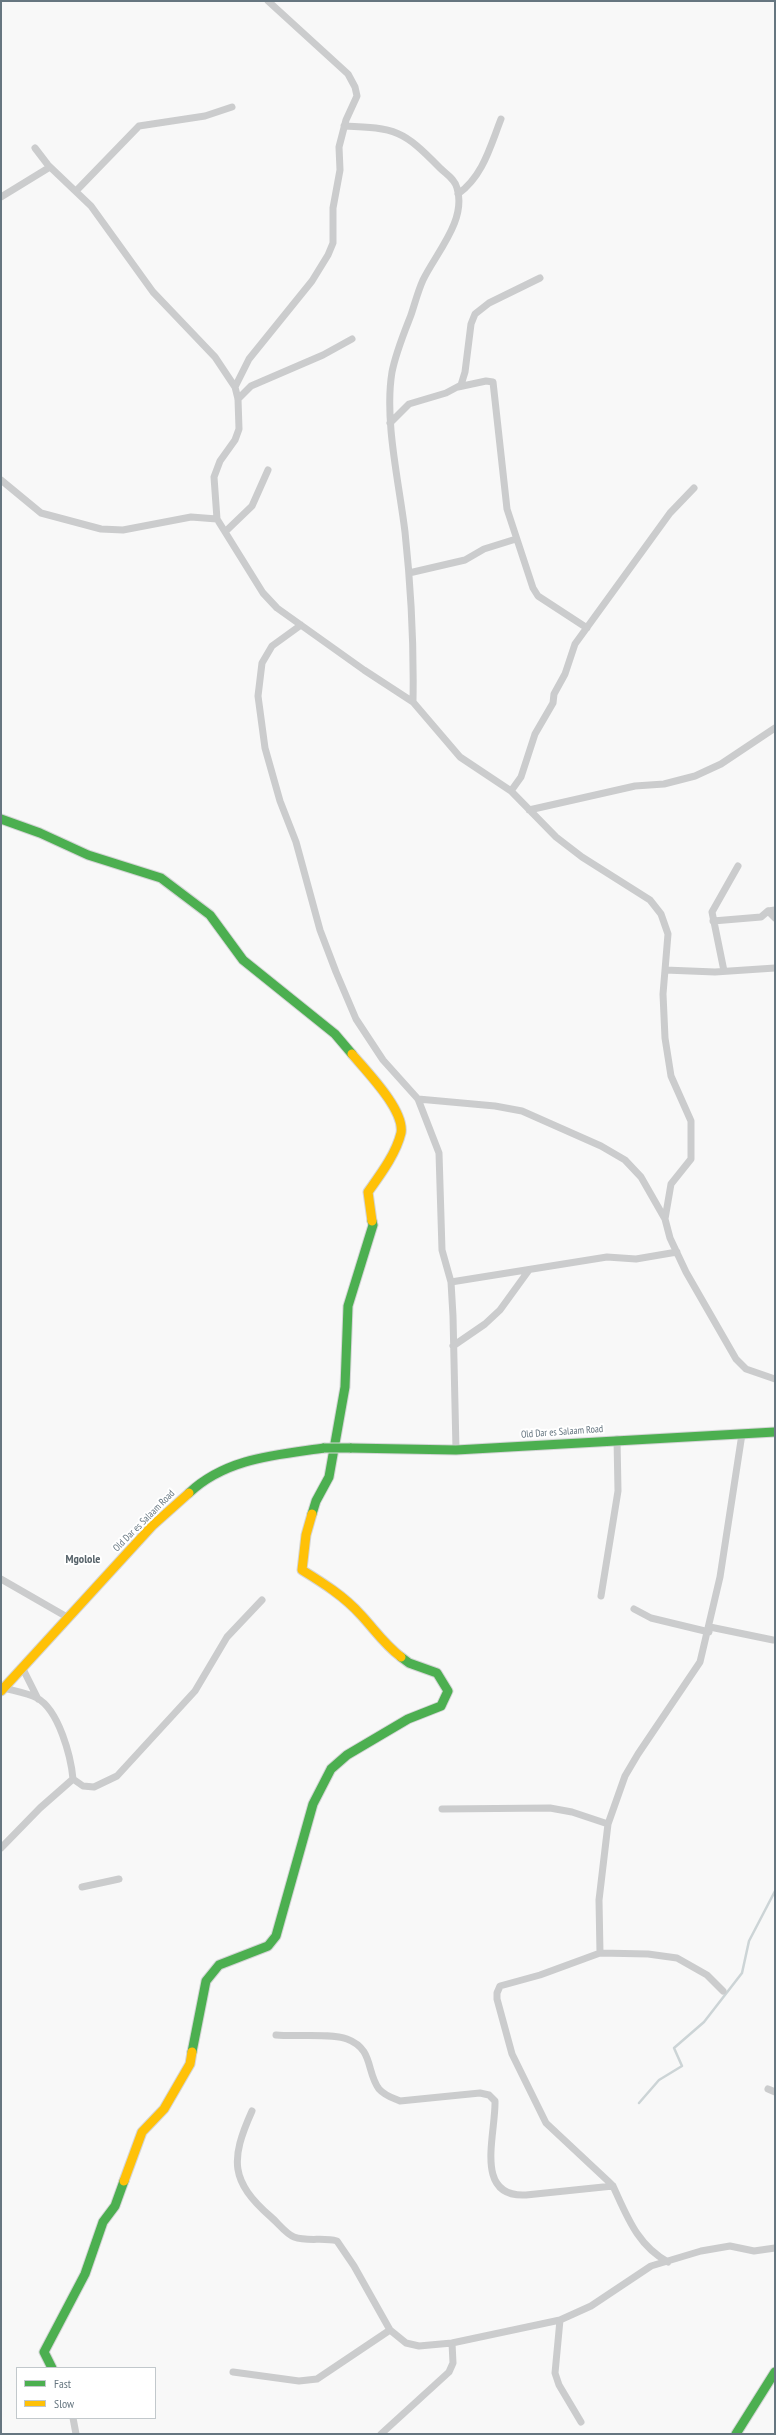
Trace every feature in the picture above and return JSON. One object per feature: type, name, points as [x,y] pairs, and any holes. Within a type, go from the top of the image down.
[{"type":"street","points":[[235,387],[249,358],[297,302],[328,255],[333,239],[333,208],[340,178],[339,147],[344,126],[356,101],[356,90],[352,81],[332,58],[268,1]]},
{"type":"street","points":[[76,191],[139,126],[199,117],[232,106]]},
{"type":"street","points":[[458,194],[471,184],[482,167],[501,120]]},
{"type":"street","points":[[344,126],[383,128],[399,132],[429,156],[452,179],[458,194],[459,212],[437,257],[423,280],[396,358],[390,396],[390,423],[409,573],[414,648],[413,702]]},
{"type":"street","points":[[35,148],[50,167],[91,206],[153,292],[215,357],[235,387],[238,399],[239,425],[237,436],[220,461],[214,477],[218,519],[267,598],[277,608],[413,702],[460,757],[511,791],[556,837],[582,857],[650,900],[657,908],[668,934],[663,994],[665,1038],[671,1076],[691,1121],[691,1160],[671,1184],[665,1219]]},
{"type":"street","points":[[1,197],[50,167]]},
{"type":"street","points":[[458,387],[464,378],[471,324],[475,314],[489,303],[540,278]]},
{"type":"street","points":[[238,399],[251,386],[323,355],[352,339]]},
{"type":"street","points":[[390,423],[409,404],[446,393],[458,387],[491,381],[493,384],[505,494],[516,539],[536,592],[587,628]]},
{"type":"street","points":[[226,531],[252,506],[268,470]]},
{"type":"street","points":[[1,480],[41,514],[100,529],[123,530],[185,518],[218,519]]},
{"type":"street","points":[[511,791],[521,777],[535,734],[553,703],[554,694],[565,674],[575,644],[670,513],[694,488]]},
{"type":"street","points":[[409,573],[465,560],[484,550],[516,539]]},
{"type":"street","points":[[301,625],[272,646],[262,663],[258,686],[258,712],[267,757],[296,842],[320,930],[356,1019],[383,1060],[418,1099],[439,1153],[442,1250],[451,1282],[456,1450]]},
{"type":"street","points":[[529,810],[635,786],[664,784],[695,776],[721,764],[775,728]]},
{"type":"street","points":[[1,819],[40,833],[88,855],[125,868],[161,878],[210,915],[243,960],[295,1004],[335,1034],[393,1103],[401,1132],[386,1166],[368,1192],[373,1224],[348,1306],[342,1402],[329,1477],[316,1501],[306,1534],[302,1570],[331,1588],[354,1609],[383,1643],[409,1663],[437,1673],[448,1691],[441,1706],[408,1719],[347,1755],[331,1769],[314,1804],[276,1936],[268,1946],[219,1965],[206,1981],[190,2064],[164,2109],[142,2132],[115,2206],[103,2222],[96,2238],[85,2274],[44,2352],[52,2367]]},
{"type":"street","points":[[724,971],[712,912],[738,866]]},
{"type":"street","points":[[713,921],[761,917],[772,911],[775,918]]},
{"type":"street","points":[[666,970],[724,971],[775,968]]},
{"type":"street","points":[[418,1099],[495,1106],[522,1111],[601,1146],[625,1160],[642,1177],[665,1219],[670,1238],[677,1252],[736,1359],[746,1369],[760,1376],[775,1379]]},
{"type":"street","points":[[451,1282],[607,1257],[636,1259],[677,1252]]},
{"type":"street","points":[[453,1346],[490,1319],[529,1270]]},
{"type":"street","name":"Old Dar es Salaam Road","points":[[3,1689],[67,1617],[152,1526],[203,1482],[232,1465],[256,1458],[324,1448],[456,1450],[617,1439],[775,1432]]},
{"type":"street","points":[[600,1953],[599,1900],[608,1824],[625,1776],[656,1725],[693,1675],[700,1662],[709,1630],[738,1470],[742,1434]]},
{"type":"street","points":[[600,1596],[618,1491],[617,1439]]},
{"type":"street","points":[[1,1578],[67,1617]]},
{"type":"street","points":[[72,1780],[83,1786],[94,1787],[117,1776],[195,1691],[227,1637],[262,1600]]},
{"type":"street","points":[[634,1609],[651,1618],[709,1630],[773,1640]]},
{"type":"street","points":[[22,1667],[38,1699],[56,1721],[69,1750],[72,1780]]},
{"type":"street","points":[[3,1689],[38,1699]]},
{"type":"street","points":[[1,1848],[40,1808],[72,1780]]},
{"type":"street","points":[[442,1809],[550,1808],[572,1812],[608,1824]]},
{"type":"street","points":[[82,1887],[119,1879]]},
{"type":"street","points":[[668,2262],[644,2244],[632,2228],[613,2186],[546,2123],[512,2054],[497,1999],[500,1986],[540,1975],[600,1953],[648,1954],[677,1958],[707,1975],[723,1991]]},
{"type":"street","points":[[276,2035],[329,2036],[346,2038],[354,2042],[370,2060],[379,2088],[388,2097],[400,2101],[480,2093],[489,2095],[495,2101],[490,2173],[496,2184],[506,2193],[520,2195],[613,2186]]},
{"type":"street","points":[[768,2089],[775,2092]]},
{"type":"street","points":[[252,2111],[239,2151],[237,2167],[244,2190],[256,2204],[292,2236],[302,2239],[328,2238],[337,2241],[354,2266],[390,2330],[406,2343],[419,2346],[452,2343],[560,2320],[591,2306],[651,2266],[719,2246],[730,2246],[754,2251],[775,2248]]},
{"type":"street","points":[[560,2320],[554,2372],[559,2385],[581,2422]]},
{"type":"street","points":[[233,2372],[299,2381],[316,2379],[390,2330]]},
{"type":"street","points":[[381,2434],[449,2372],[453,2363],[452,2343]]},
{"type":"street","points":[[736,2434],[775,2372]]},
{"type":"street","points":[[73,2419],[76,2434]]},
{"type":"waterway","points":[[639,2103],[659,2080],[682,2066],[674,2048],[704,2022],[742,1973],[749,1941],[775,1891]]},
{"type":"traffic: fast","points":[[1,819],[40,833],[88,855],[161,878],[210,915],[243,960],[335,1034],[352,1054]]},
{"type":"traffic: fast","points":[[312,1514],[316,1501],[329,1477],[345,1387],[348,1306],[373,1225],[372,1221]]},
{"type":"traffic: fast","points":[[350,1448],[456,1450],[775,1432]]},
{"type":"traffic: fast","points":[[189,1493],[203,1481],[235,1465],[270,1456],[324,1448]]},
{"type":"traffic: fast","points":[[324,1448],[350,1448]]},
{"type":"traffic: fast","points":[[192,2052],[206,1981],[219,1965],[268,1946],[276,1936],[313,1804],[331,1769],[347,1755],[408,1719],[441,1706],[448,1691],[437,1673],[409,1663],[401,1657]]},
{"type":"traffic: fast","points":[[52,2367],[44,2352],[85,2274],[103,2222],[115,2206],[124,2181]]},
{"type":"traffic: fast","points":[[736,2434],[775,2372]]},
{"type":"traffic: slow","points":[[352,1054],[375,1080],[391,1102],[401,1124],[399,1141],[387,1164],[368,1192],[372,1221]]},
{"type":"traffic: slow","points":[[1,1691],[152,1526],[189,1493]]},
{"type":"traffic: slow","points":[[312,1514],[306,1535],[302,1570],[348,1602],[401,1657]]},
{"type":"traffic: slow","points":[[124,2181],[142,2132],[164,2109],[190,2064],[192,2052]]},
{"type":"district","name":"Mgolole","points":[[83,1560]]}]
